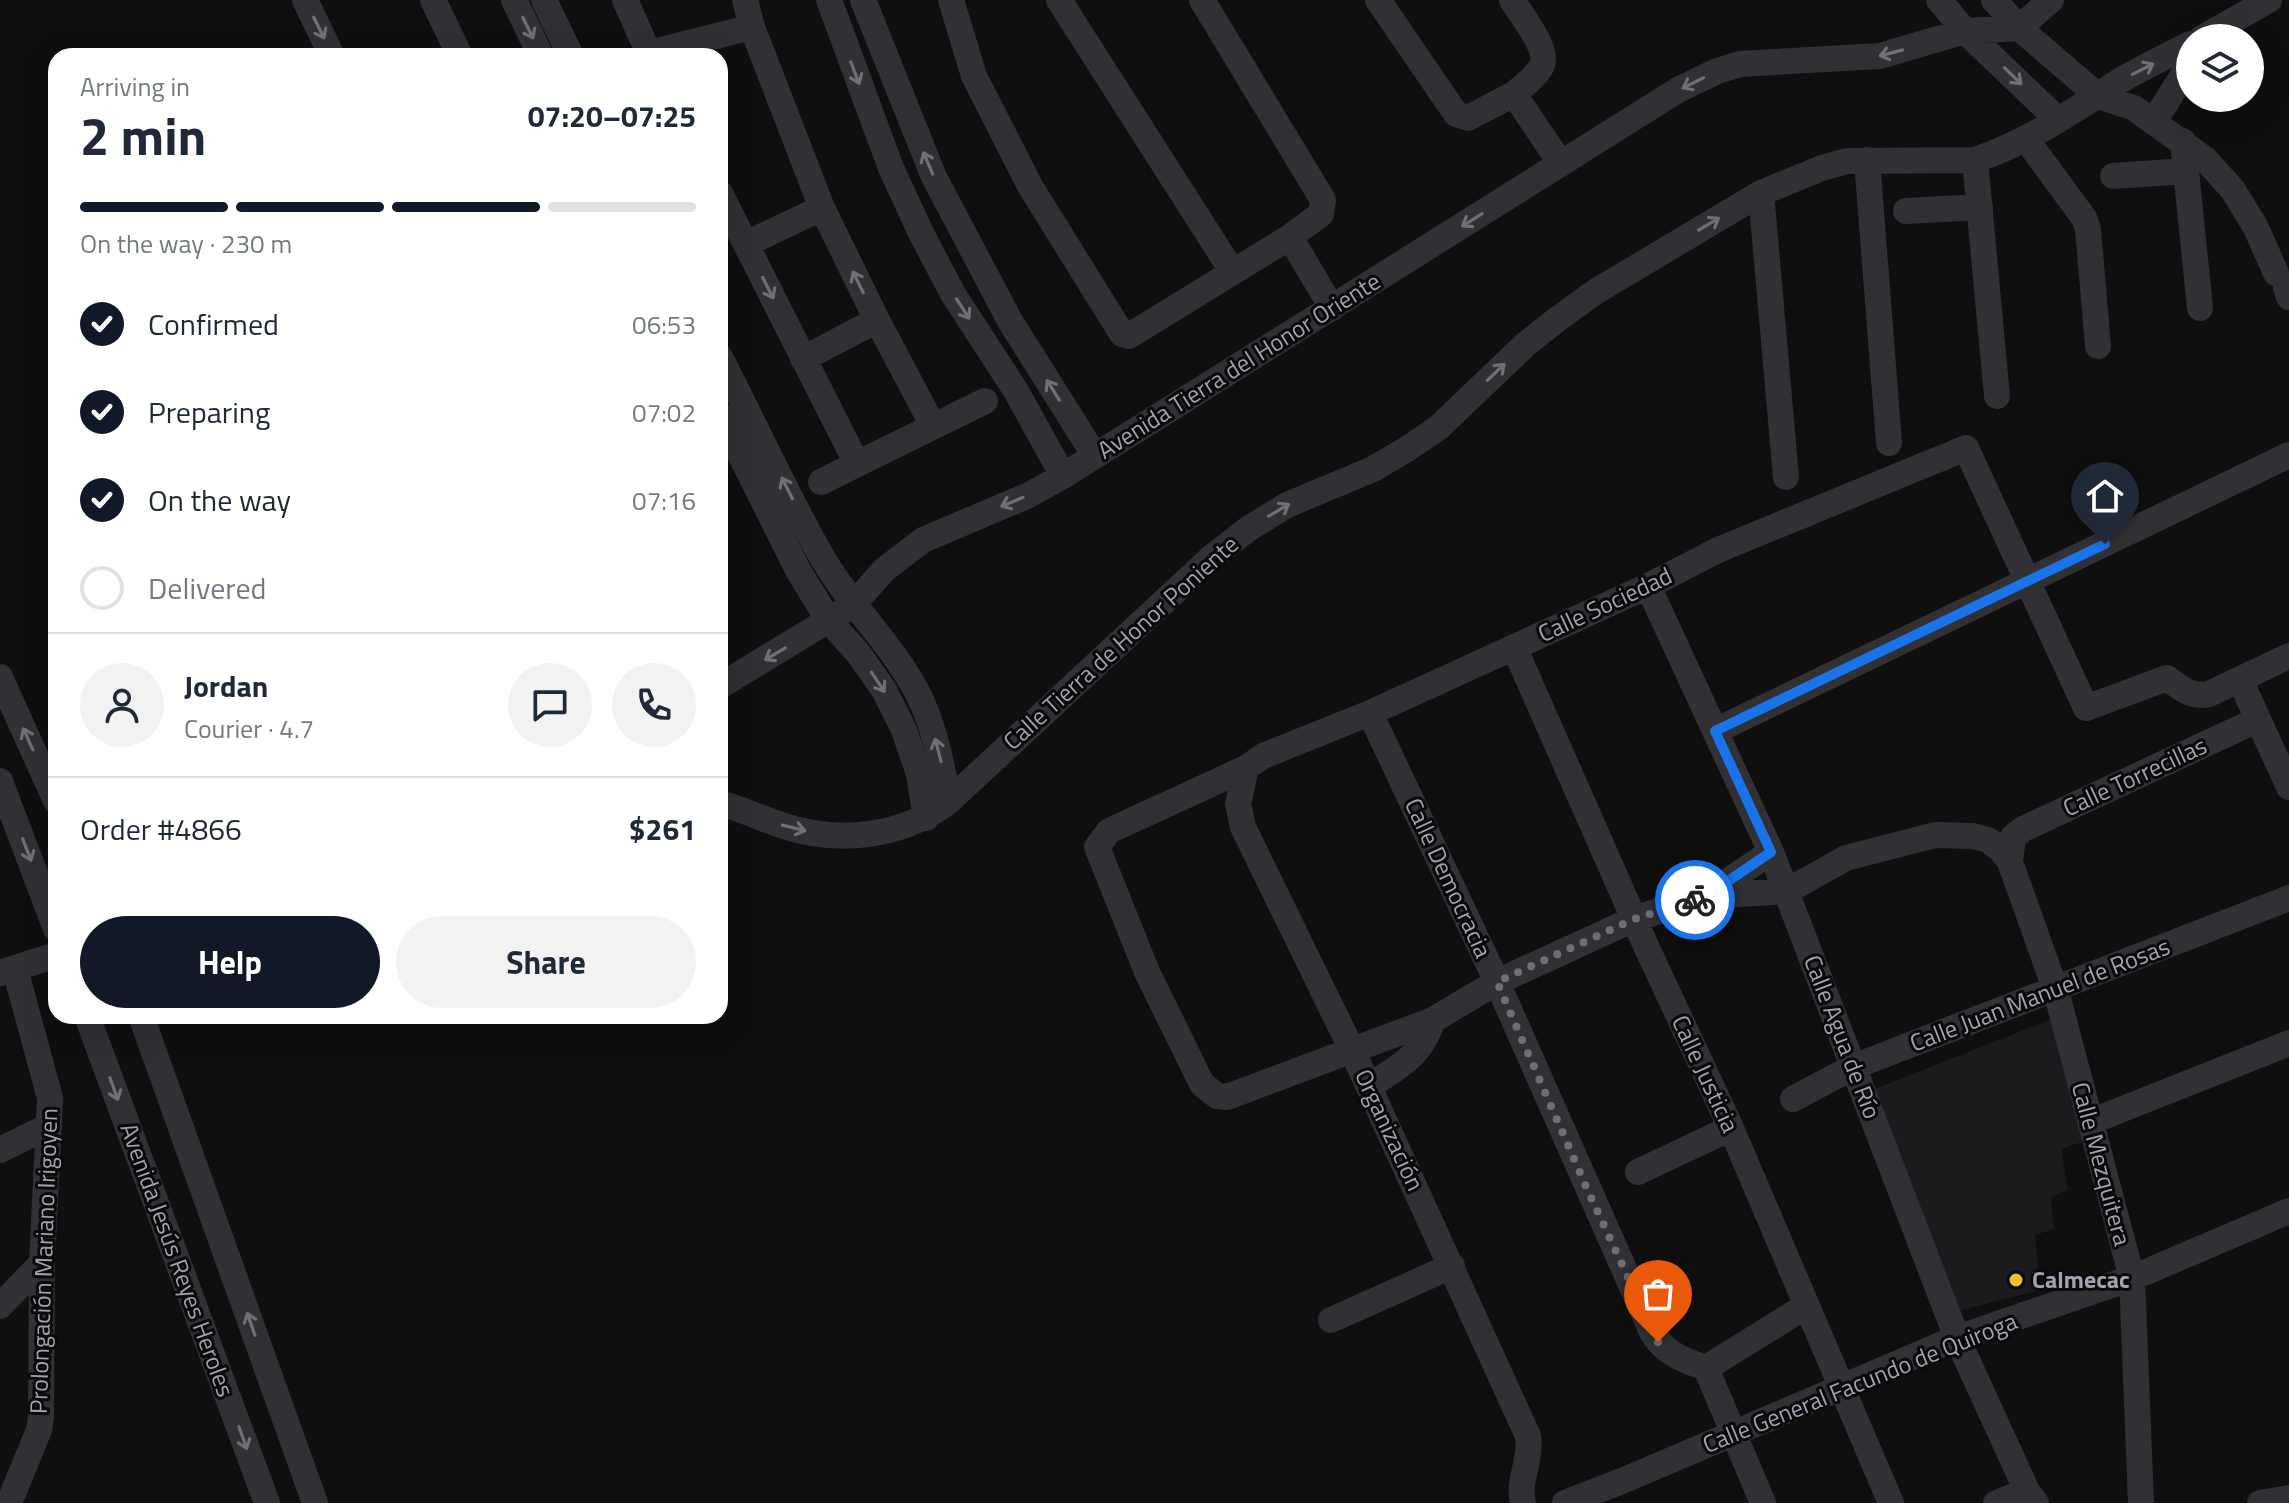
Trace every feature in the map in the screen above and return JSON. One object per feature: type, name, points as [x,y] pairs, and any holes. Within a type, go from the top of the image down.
[{"type":"street","points":[[305,0],[328,48]]},
{"type":"street","points":[[433,0],[456,48]]},
{"type":"street","points":[[514,0],[537,48]]},
{"type":"street","points":[[544,0],[567,48]]},
{"type":"street","points":[[625,0],[646,48]]},
{"type":"street","points":[[745,0],[752,27],[822,208],[933,426]]},
{"type":"street","points":[[829,0],[891,168],[921,233],[953,294],[1016,391],[1063,476]]},
{"type":"street","points":[[863,0],[934,177],[1010,321],[1095,456]]},
{"type":"street","points":[[951,0],[974,76],[1030,186],[1122,334],[1129,336],[1290,237],[1321,214],[1323,200],[1202,0]]},
{"type":"street","points":[[1059,0],[1232,271]]},
{"type":"street","points":[[1378,0],[1456,114],[1468,118],[1514,94],[1544,63],[1544,51],[1512,0]]},
{"type":"street","points":[[1939,0],[1965,31],[2058,120]]},
{"type":"street","points":[[1994,0],[2019,28],[2098,96],[2134,108],[2155,120],[2205,159],[2233,190],[2285,286]]},
{"type":"street","points":[[2229,24],[2269,0]]},
{"type":"street","points":[[2019,28],[2044,2]]},
{"type":"street","points":[[675,48],[752,27]]},
{"type":"street","name":"Avenida Tierra del Honor Oriente","points":[[728,681],[853,605],[884,570],[923,540],[1029,495],[1063,476],[1678,90],[1717,71],[1740,64],[1880,56],[1965,31],[2019,28]]},
{"type":"street","name":"Calle Tierra de Honor Poniente","points":[[728,806],[786,827],[840,836],[876,834],[926,818],[948,802],[1212,557],[1248,529],[1287,505],[1373,469],[1438,428],[1526,344],[1595,292],[1761,193],[1822,168],[1867,160],[1975,160],[2026,139],[2127,77],[2176,51]]},
{"type":"street","points":[[2155,120],[2176,86]]},
{"type":"street","points":[[1514,94],[1561,164]]},
{"type":"street","points":[[2026,139],[2084,218],[2088,229],[2098,346]]},
{"type":"street","points":[[2183,141],[2200,308]]},
{"type":"street","points":[[1867,160],[1889,443]]},
{"type":"street","points":[[1975,160],[1997,396]]},
{"type":"street","points":[[2113,176],[2186,171]]},
{"type":"street","points":[[1761,193],[1786,477]]},
{"type":"street","points":[[1906,211],[1980,207]]},
{"type":"street","points":[[746,244],[822,208]]},
{"type":"street","points":[[728,209],[857,464]]},
{"type":"street","points":[[1290,237],[1332,308]]},
{"type":"street","points":[[803,359],[877,320]]},
{"type":"street","points":[[728,373],[822,557],[921,700],[939,751],[948,802]]},
{"type":"street","points":[[821,482],[985,401]]},
{"type":"street","points":[[728,430],[799,572],[829,621],[858,653],[884,690],[904,730],[919,774],[926,818]]},
{"type":"street","name":"Calle Sociedad","points":[[1352,1050],[1236,1095],[1217,1096],[1202,1084],[1147,972],[1097,847],[1109,831],[1246,768],[1263,756],[1370,713],[1648,586],[1718,550],[1966,448],[2026,582]]},
{"type":"street","points":[[1715,731],[2289,455]]},
{"type":"street","name":"Calle Torrecillas","points":[[2026,582],[2086,708],[2167,678],[2188,693],[2199,696],[2289,656]]},
{"type":"street","name":"Calle Agua de Río","points":[[1648,586],[1771,852],[1957,1338],[2032,1497]]},
{"type":"street","name":"Calle Justicia","points":[[1514,647],[1634,919],[1731,1128],[1891,1503]]},
{"type":"street","points":[[0,677],[48,783]]},
{"type":"street","points":[[2240,680],[2289,787]]},
{"type":"street","name":"Calle Democracia","points":[[1370,713],[1497,982],[1652,1332],[1663,1348],[1685,1361],[1706,1368]]},
{"type":"street","name":"Calle Torrecillas","points":[[2014,835],[2257,720]]},
{"type":"street","name":"Organización","points":[[1246,768],[1238,804],[1243,827],[1352,1050],[1528,1436],[1530,1455],[1522,1499]]},
{"type":"street","points":[[0,781],[48,885]]},
{"type":"street","points":[[1352,1050],[1433,1020],[1497,982],[1634,919],[1706,896],[1787,891],[1846,858],[1935,835],[1973,836],[1988,840],[2010,862]]},
{"type":"street","name":"Calle Mezquitera","points":[[2014,835],[2010,862],[2056,991],[2132,1278],[2141,1503]]},
{"type":"street","points":[[1706,896],[1771,852]]},
{"type":"street","name":"Calle Juan Manuel de Rosas","points":[[1793,1099],[1853,1067],[2056,991],[2289,898]]},
{"type":"street","points":[[7,971],[48,958]]},
{"type":"street","name":"Prolongación Mariano Irigoyen","points":[[7,971],[50,1098],[42,1263],[39,1430],[9,1503]]},
{"type":"street","points":[[1369,1087],[1417,1052],[1425,1043],[1433,1020]]},
{"type":"street","name":"Avenida Jesús Reyes Heroles","points":[[90,1024],[267,1503]]},
{"type":"street","name":"Avenida Jesús Reyes Heroles","points":[[144,1024],[315,1503]]},
{"type":"street","points":[[2090,1122],[2289,1043]]},
{"type":"street","points":[[0,1150],[49,1126]]},
{"type":"street","points":[[1638,1172],[1731,1128]]},
{"type":"street","name":"Calle General Facundo de Quiroga","points":[[1565,1503],[1627,1492],[1732,1435],[1957,1338],[2132,1278],[2289,1211]]},
{"type":"street","points":[[0,1306],[42,1263]]},
{"type":"street","points":[[1331,1320],[1452,1266]]},
{"type":"street","points":[[1763,1503],[1706,1368],[1806,1306]]},
{"type":"street","points":[[1996,1503],[2032,1497]]},
{"type":"street","points":[[2260,1503],[2289,1498]]},
{"type":"shaded area","points":[[2052,1019],[2085,1141],[2061,1149],[2068,1190],[2051,1197],[2054,1229],[2035,1235],[2040,1290],[1958,1311],[1875,1089]]},
{"type":"way so far","points":[[1658,1342],[1497,982],[1634,919],[1695,900]]},
{"type":"place","name":"Calmecac","points":[[2016,1280]]},
{"type":"route","points":[[1695,900],[1706,896],[1771,852],[1715,731],[2105,544]]}]
